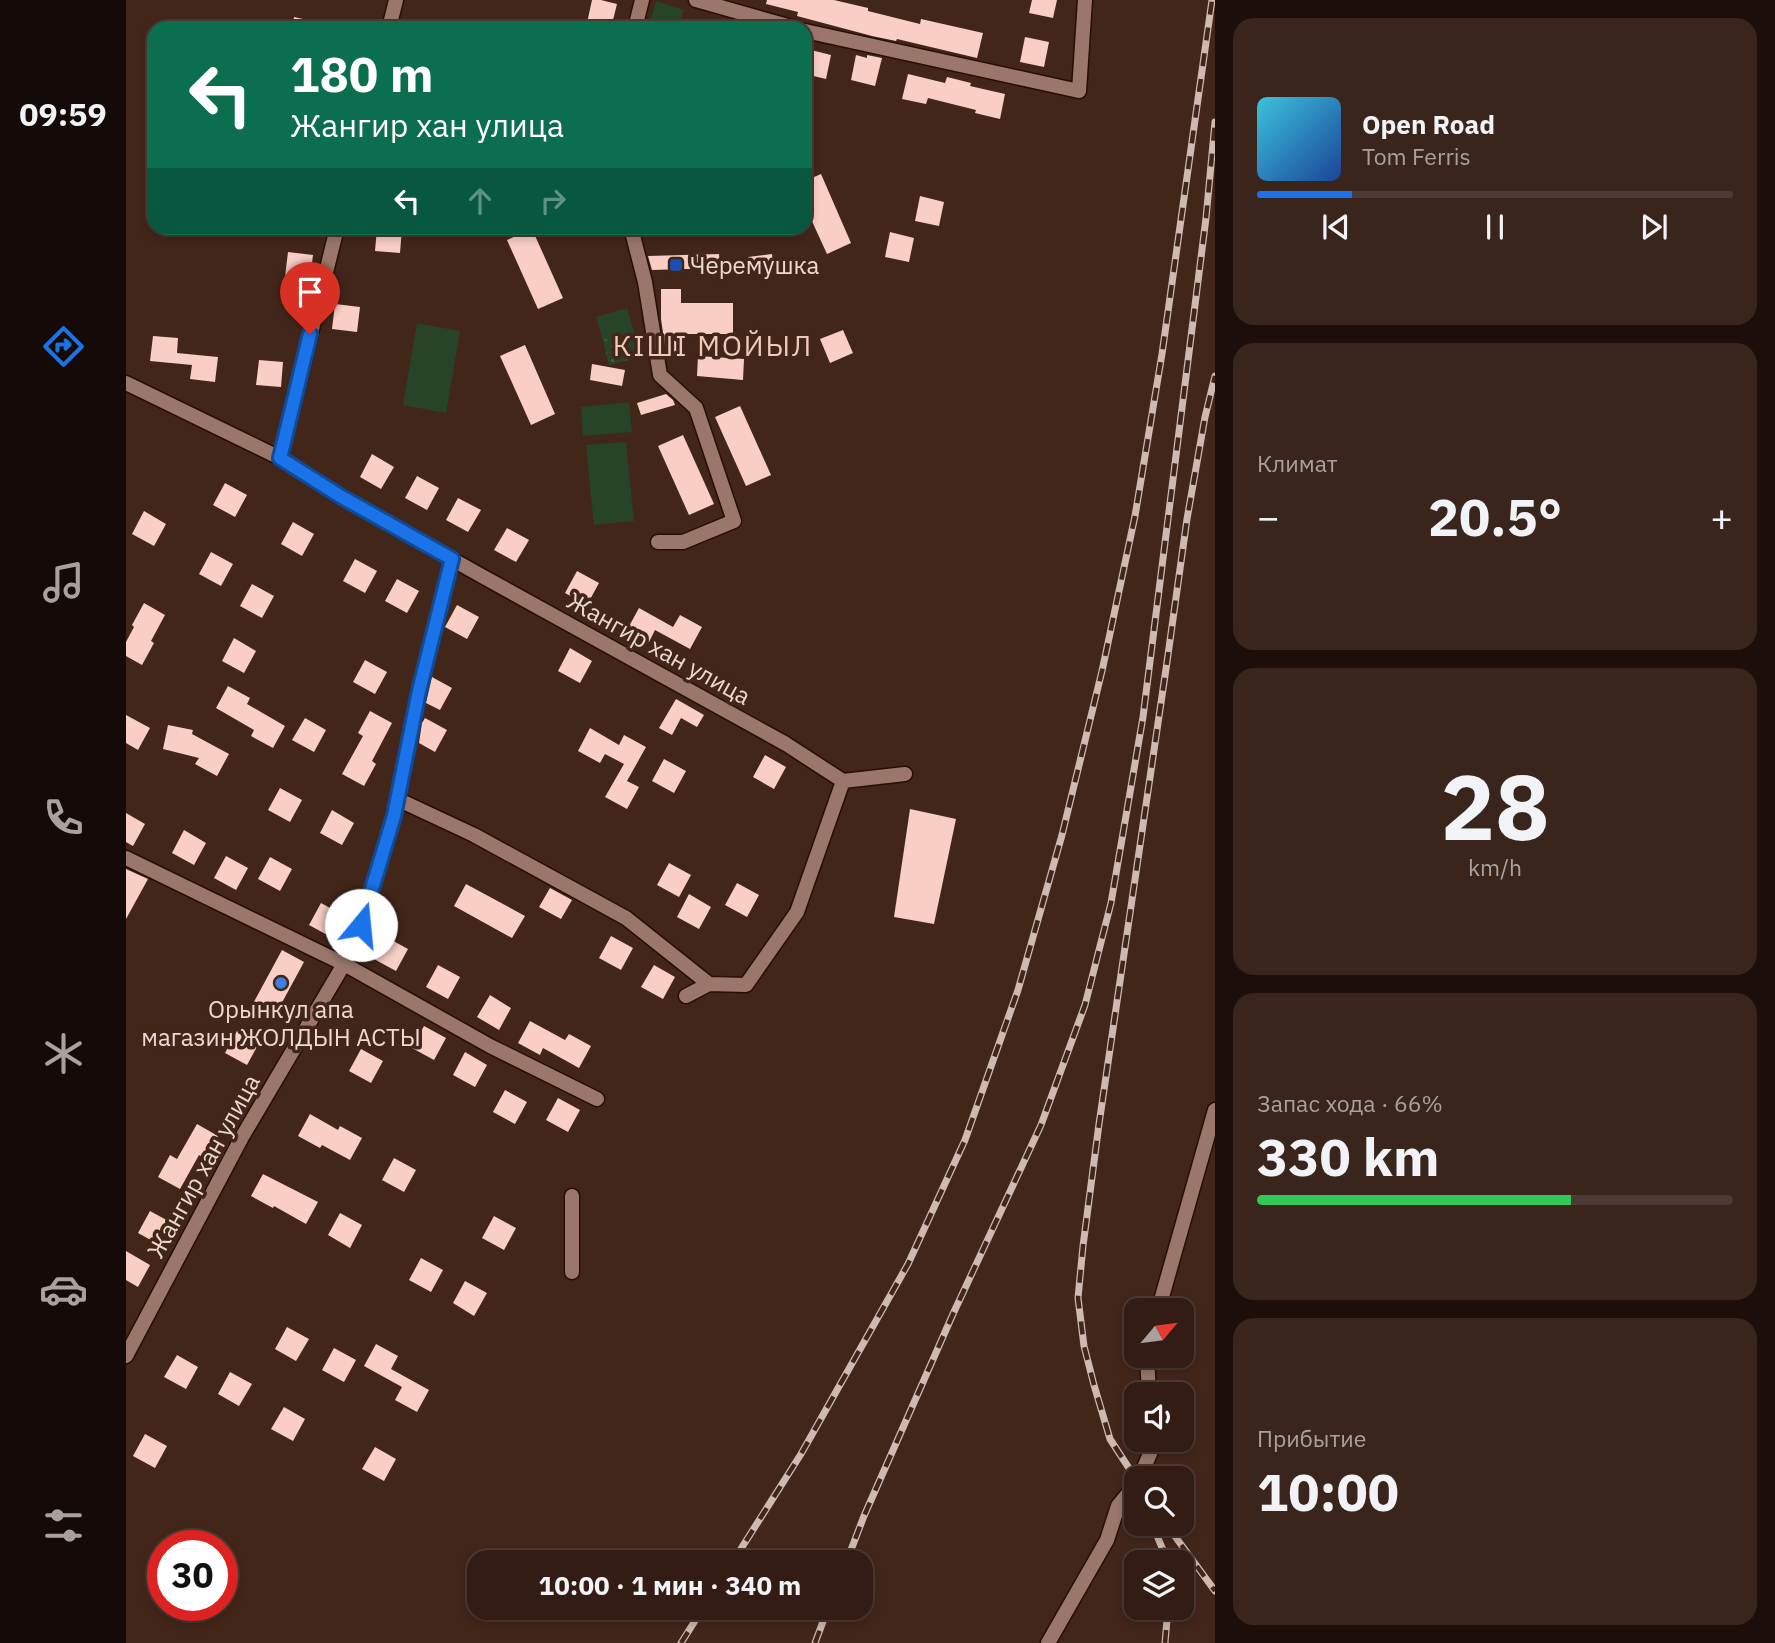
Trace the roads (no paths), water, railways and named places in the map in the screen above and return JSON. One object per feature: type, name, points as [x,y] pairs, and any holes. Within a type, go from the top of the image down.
[{"type":"street","points":[[390,21],[396,0]]},
{"type":"street","points":[[637,21],[642,0]]},
{"type":"street","points":[[696,0],[770,21]]},
{"type":"street","points":[[812,33],[1079,91],[1085,0]]},
{"type":"street","points":[[280,458],[335,235]]},
{"type":"street","points":[[634,235],[645,282],[660,375],[696,408],[734,521],[683,542],[658,542]]},
{"type":"street","name":"Жангир хан улица","points":[[126,383],[280,458],[340,496],[786,744],[843,781]]},
{"type":"street","name":"Жангир хан улица","points":[[126,1356],[242,1137],[344,964],[361,925],[394,816],[419,691],[452,559]]},
{"type":"street","points":[[686,996],[709,984],[746,985],[797,912],[843,781],[905,774]]},
{"type":"street","points":[[397,799],[474,835],[626,918],[709,984]]},
{"type":"street","points":[[126,858],[344,964],[490,1046],[597,1099]]},
{"type":"street","points":[[1162,1298],[1215,1111]]},
{"type":"street","points":[[572,1196],[572,1272]]},
{"type":"street","points":[[1048,1643],[1107,1539],[1118,1506],[1124,1499]]},
{"type":"railway","points":[[740,1550],[801,1454],[908,1264],[965,1140],[1018,990],[1062,835],[1102,671],[1135,516],[1162,354],[1212,0]]},
{"type":"railway","points":[[851,1550],[953,1314],[1041,1125],[1085,1005],[1111,903],[1143,717],[1206,218],[1215,122]]},
{"type":"railway","points":[[1128,1466],[1110,1439],[1094,1385],[1084,1346],[1078,1298],[1099,1124],[1187,519],[1215,376]]},
{"type":"railway","points":[[1157,1536],[1163,1550]]},
{"type":"railway","points":[[1175,1536],[1215,1591]]},
{"type":"railway","points":[[681,1643],[695,1620]]},
{"type":"railway","points":[[815,1643],[824,1620]]},
{"type":"railway","points":[[1165,1643],[1167,1620]]},
{"type":"place","name":"Черемушка","points":[[676,265]]},
{"type":"place","name":"Орынкул апа магазин ЖОЛДЫН АСТЫ","points":[[281,983]]},
{"type":"district","name":"КІШІ МОЙЫЛ","points":[[713,345]]}]
